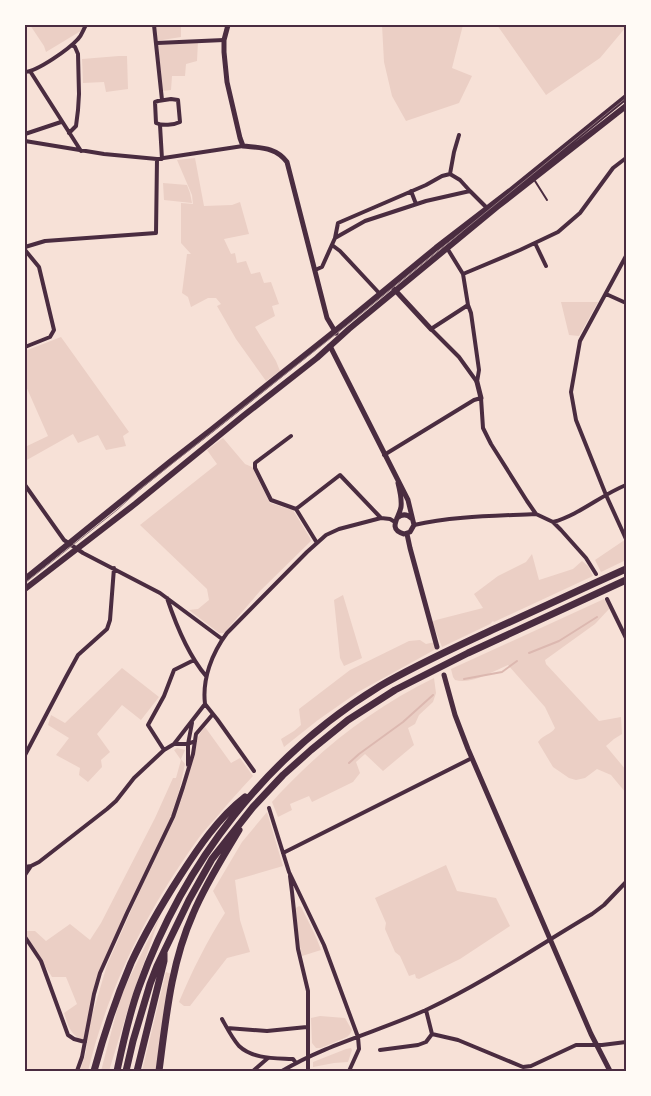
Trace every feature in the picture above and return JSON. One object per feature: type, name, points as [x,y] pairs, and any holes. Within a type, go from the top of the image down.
[{"type":"highway","points":[[117,1071],[124,1037],[138,988],[160,935],[179,897],[212,843],[276,767],[342,712],[390,680],[420,664],[626,568]]},
{"type":"highway","points":[[126,1071],[150,984],[164,950],[189,900],[212,859],[253,808],[283,775],[348,720],[425,673],[626,580]]},
{"type":"highway","points":[[94,1071],[113,1008],[150,925],[207,836],[235,805],[254,791]]},
{"type":"highway","points":[[160,1071],[171,985],[192,915],[209,882],[253,808]]},
{"type":"highway","points":[[137,1071],[164,961],[164,950]]},
{"type":"main road","points":[[25,589],[171,460],[284,372],[487,208],[515,188],[626,97]]},
{"type":"main road","points":[[25,579],[135,504],[289,380],[447,248],[626,106]]},
{"type":"street","points":[[28,72],[38,69],[72,45],[80,38],[86,25]]},
{"type":"street","points":[[154,25],[162,100]]},
{"type":"street","points":[[228,25],[224,40],[228,90],[235,120],[244,146]]},
{"type":"street","points":[[157,43],[224,40]]},
{"type":"street","points":[[69,133],[76,126],[79,101],[78,54],[72,45]]},
{"type":"street","points":[[28,72],[35,78],[81,151]]},
{"type":"street","points":[[162,100],[178,100],[180,122],[156,123],[155,104],[156,101],[162,100]]},
{"type":"street","points":[[25,134],[61,122]]},
{"type":"street","points":[[160,124],[162,159]]},
{"type":"street","points":[[450,174],[459,135]]},
{"type":"street","points":[[25,141],[81,151],[157,159],[244,146],[271,150],[282,155],[287,162],[327,318],[339,337]]},
{"type":"street","points":[[463,274],[535,244],[558,232],[580,212],[613,168],[626,158]]},
{"type":"street","points":[[25,346],[50,337],[54,330],[39,267],[25,248],[45,241],[156,233],[157,159]]},
{"type":"street","points":[[315,270],[322,267],[335,238],[338,223],[426,185],[442,176],[450,174],[460,180],[487,208]]},
{"type":"street","points":[[411,191],[416,204]]},
{"type":"street","points":[[335,238],[365,221],[416,204],[470,191]]},
{"type":"street","points":[[371,208],[374,218]]},
{"type":"street","points":[[535,244],[546,266]]},
{"type":"street","points":[[332,246],[340,251],[380,294]]},
{"type":"street","points":[[447,248],[463,274],[479,370],[476,382]]},
{"type":"street","points":[[626,256],[580,341],[571,392],[576,420],[626,539]]},
{"type":"street","points":[[390,285],[459,357],[476,382],[481,398],[483,428],[491,444],[536,514]]},
{"type":"street","points":[[606,294],[626,303]]},
{"type":"street","points":[[431,329],[468,305]]},
{"type":"street","points":[[326,338],[408,500],[414,525],[412,531],[407,534],[398,532],[395,526],[401,509],[401,495],[398,483]]},
{"type":"street","points":[[384,454],[474,400],[481,398]]},
{"type":"street","points":[[291,436],[254,465],[271,500],[296,508],[317,542]]},
{"type":"street","points":[[296,508],[340,475],[381,518]]},
{"type":"street","points":[[25,485],[64,540],[167,598],[222,639]]},
{"type":"street","points":[[553,522],[562,520],[626,485]]},
{"type":"street","points":[[414,525],[455,518],[536,514],[553,522],[586,558],[596,574]]},
{"type":"street","points":[[25,867],[39,862],[107,809],[134,778],[164,750],[174,744],[205,704],[206,676],[222,639],[317,542],[339,529],[381,518],[396,520],[405,515],[411,518]]},
{"type":"street","points":[[407,534],[437,647]]},
{"type":"street","points":[[25,755],[78,655],[107,629],[110,620],[114,568]]},
{"type":"street","points":[[167,598],[194,660],[206,676]]},
{"type":"street","points":[[607,599],[626,638]]},
{"type":"street","points":[[164,750],[148,725],[164,696],[174,670],[194,660]]},
{"type":"street","points":[[444,675],[455,715],[472,758],[596,1045],[610,1071]]},
{"type":"street","points":[[205,704],[254,771]]},
{"type":"street","points":[[76,1071],[82,1057],[100,973],[173,817],[188,770],[196,734],[213,714]]},
{"type":"street","points":[[188,770],[188,744],[192,722]]},
{"type":"street","points":[[174,744],[188,744],[195,741]]},
{"type":"street","points":[[282,853],[472,758]]},
{"type":"street","points":[[269,808],[289,872],[324,945],[358,1037],[358,1052],[349,1071]]},
{"type":"street","points":[[25,875],[31,866]]},
{"type":"street","points":[[289,872],[298,949],[308,991],[308,1071]]},
{"type":"street","points":[[282,1071],[296,1063],[426,1010],[468,989],[598,910],[626,882]]},
{"type":"street","points":[[25,937],[41,960],[68,1035],[84,1042]]},
{"type":"street","points":[[426,1010],[432,1034]]},
{"type":"street","points":[[222,1020],[240,1046],[250,1052],[269,1058],[293,1059],[296,1063]]},
{"type":"street","points":[[227,1028],[267,1031],[307,1027]]},
{"type":"street","points":[[380,1050],[418,1045],[426,1042],[432,1034]]},
{"type":"street","points":[[432,1034],[458,1040],[523,1067],[531,1066],[576,1045],[626,1042]]},
{"type":"street","points":[[253,1071],[269,1058]]},
{"type":"street","points":[[516,1071],[517,1065]]},
{"type":"street","points":[[531,1066],[533,1071]]},
{"type":"lane","points":[[534,179],[546,200]]},
{"type":"shaded area","points":[[30,25],[85,25],[84,29],[46,52]]},
{"type":"shaded area","points":[[154,25],[181,25],[181,37],[156,41]]},
{"type":"shaded area","points":[[382,25],[463,25],[452,68],[472,76],[459,103],[406,121],[392,96],[384,62]]},
{"type":"shaded area","points":[[497,25],[626,25],[626,27],[600,58],[546,95]]},
{"type":"shaded area","points":[[198,41],[197,61],[186,64],[185,76],[172,76],[171,90],[162,91],[157,43]]},
{"type":"shaded area","points":[[127,56],[128,89],[106,92],[104,82],[83,83],[82,59]]},
{"type":"shaded area","points":[[195,158],[204,206],[232,205],[240,202],[249,234],[224,239],[231,254],[235,253],[237,263],[246,261],[251,274],[260,272],[264,283],[271,282],[279,304],[272,306],[275,316],[255,327],[280,371],[266,381],[236,339],[217,306],[221,304],[216,298],[208,298],[191,307],[188,297],[182,293],[187,254],[191,254],[181,243],[181,203],[193,204],[192,195],[177,160]]},
{"type":"shaded area","points":[[163,183],[187,185],[192,203],[164,200]]},
{"type":"shaded area","points":[[561,302],[598,302],[579,336],[569,335]]},
{"type":"shaded area","points":[[61,337],[129,432],[123,436],[126,446],[106,450],[98,435],[78,443],[73,434],[25,461],[25,447],[48,436],[25,384],[25,351]]},
{"type":"shaded area","points":[[223,438],[245,464],[252,467],[270,503],[293,510],[311,541],[260,591],[224,633],[219,633],[189,610],[198,609],[209,600],[207,589],[140,525],[217,464],[207,450]]},
{"type":"shaded area","points":[[626,539],[626,560],[601,572],[595,560]]},
{"type":"shaded area","points":[[532,554],[539,580],[573,569],[582,561],[588,566],[593,576],[493,621],[442,647],[432,622],[483,608],[474,594],[498,576],[526,562]]},
{"type":"shaded area","points":[[343,595],[362,658],[344,666],[340,658],[334,600]]},
{"type":"shaded area","points":[[604,599],[610,608],[595,624],[545,660],[546,664],[599,721],[621,717],[622,734],[606,746],[626,770],[626,793],[611,775],[597,769],[585,778],[576,780],[569,778],[553,767],[538,742],[555,728],[545,707],[508,665],[468,681],[455,680],[451,669]]},
{"type":"shaded area","points":[[420,640],[426,644],[435,642],[437,647],[358,692],[284,747],[281,739],[301,725],[299,709],[350,670],[409,641]]},
{"type":"shaded area","points":[[122,668],[159,697],[141,720],[122,705],[97,734],[110,752],[101,760],[102,767],[88,782],[79,775],[80,768],[56,755],[69,738],[48,725],[51,715],[65,723]]},
{"type":"shaded area","points":[[434,678],[436,693],[433,702],[419,715],[415,724],[408,728],[414,745],[383,771],[365,754],[356,762],[360,773],[353,782],[312,802],[309,796],[290,804],[292,810],[278,817],[272,802],[317,757],[364,719],[398,697]]},
{"type":"shaded area","points":[[205,727],[231,763],[240,758],[253,776],[202,834],[180,865],[146,921],[118,979],[96,1040],[88,1071],[80,1071],[86,1052],[88,1029],[107,965],[164,836],[106,960],[90,1011],[85,1042],[71,1030],[64,1013],[77,1004],[66,977],[52,977],[25,934],[25,931],[35,931],[46,941],[70,924],[90,940],[101,923],[155,818],[173,778],[176,778],[181,760],[174,750],[177,748],[185,750],[181,759],[185,764],[178,796],[193,750]]},
{"type":"shaded area","points":[[267,812],[283,866],[235,880],[240,920],[250,952],[227,958],[190,1006],[184,1006],[179,1002],[184,990],[206,945],[225,913],[213,891],[242,842]]},
{"type":"shaded area","points":[[446,865],[457,891],[496,898],[510,926],[460,959],[419,979],[416,978],[415,974],[409,976],[400,956],[395,952],[385,929],[386,923],[375,898]]},
{"type":"shaded area","points":[[299,906],[312,928],[321,950],[302,956],[296,908]]},
{"type":"shaded area","points":[[160,916],[109,1071],[101,1071],[121,995]]},
{"type":"shaded area","points":[[166,972],[171,974],[158,1071],[142,1071]]},
{"type":"shaded area","points":[[320,1016],[345,1018],[352,1030],[350,1034],[321,1048],[316,1048],[312,1043],[311,1018]]},
{"type":"shaded area","points":[[351,1048],[348,1062],[313,1067],[313,1062]]},
{"type":"waterway","points":[[529,653],[559,641],[597,617]]},
{"type":"waterway","points":[[464,679],[502,672],[517,661]]},
{"type":"waterway","points":[[349,763],[403,722],[433,695]]},
{"type":"tram line","points":[[25,583],[346,326],[626,98]]}]
